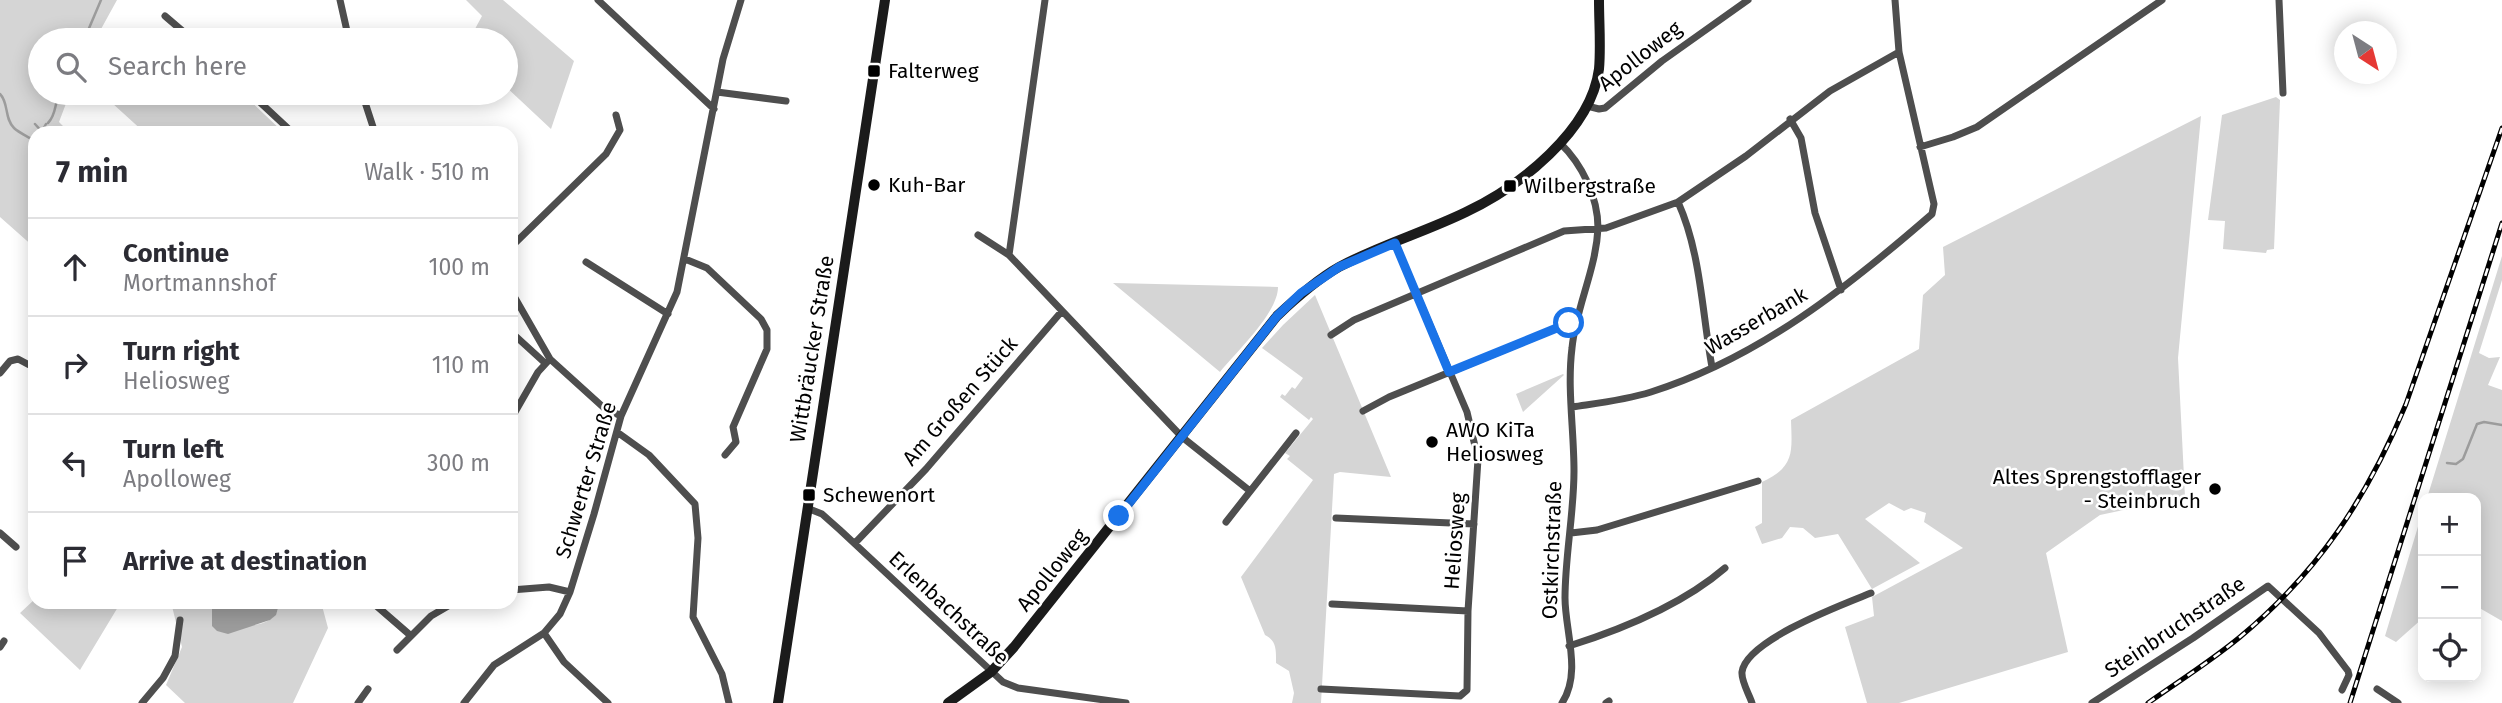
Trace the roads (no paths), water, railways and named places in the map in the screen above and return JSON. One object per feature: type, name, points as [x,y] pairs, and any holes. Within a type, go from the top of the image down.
[{"type":"street","points":[[340,0],[346,28]]},
{"type":"street","points":[[598,0],[714,109]]},
{"type":"street","name":"Schwerter Straße","points":[[464,703],[494,665],[544,633],[560,614],[570,592],[621,416],[677,292],[723,59],[741,0]]},
{"type":"street","name":"Wittbräucker Straße","points":[[778,703],[885,0]]},
{"type":"street","points":[[1009,255],[1045,0]]},
{"type":"street","points":[[1560,142],[1587,106],[1599,70],[1599,0]]},
{"type":"street","name":"Apolloweg","points":[[1587,106],[1605,108],[1662,61],[1748,0]]},
{"type":"street","points":[[1895,0],[1899,52],[1920,147],[1977,127],[2162,0]]},
{"type":"street","points":[[2279,0],[2283,93]]},
{"type":"street","points":[[165,16],[179,28]]},
{"type":"street","points":[[1331,335],[1354,320],[1564,231],[1622,224],[1678,202],[1746,156],[1790,119],[1858,73],[1899,52]]},
{"type":"street","points":[[717,92],[786,101]]},
{"type":"street","points":[[263,105],[285,126]]},
{"type":"street","points":[[366,105],[373,126]]},
{"type":"street","points":[[518,240],[606,154],[620,130],[616,115]]},
{"type":"street","points":[[1790,119],[1801,138],[1815,213],[1841,290]]},
{"type":"street","name":"Apolloweg","points":[[948,703],[991,672],[1014,647],[1277,316],[1301,293],[1339,267],[1468,212],[1534,167],[1560,142]]},
{"type":"street","name":"Ostkirchstraße","points":[[1560,142],[1577,161],[1588,183],[1598,227],[1590,276],[1572,348],[1574,470],[1565,599],[1570,683],[1562,703]]},
{"type":"street","name":"Wasserbank","points":[[1573,407],[1641,394],[1712,368],[1775,334],[1841,290],[1932,214],[1934,204],[1920,147]]},
{"type":"street","points":[[1678,202],[1688,223],[1693,245],[1712,368]]},
{"type":"street","points":[[978,234],[1009,255],[1182,437],[1250,491]]},
{"type":"street","name":"Heliosweg","points":[[1321,689],[1429,699],[1460,696],[1467,690],[1468,611],[1478,459],[1471,425],[1395,243]]},
{"type":"street","points":[[685,259],[707,268],[761,319],[767,330],[767,349],[733,427],[736,442],[725,455]]},
{"type":"street","points":[[586,262],[668,314]]},
{"type":"street","points":[[518,303],[548,361]]},
{"type":"street","name":"Am Großen Stück","points":[[855,543],[926,469],[1062,312]]},
{"type":"street","points":[[1363,411],[1389,397],[1577,320]]},
{"type":"street","points":[[518,337],[603,408],[621,416]]},
{"type":"street","points":[[0,373],[10,361],[19,359],[28,364]]},
{"type":"street","points":[[518,408],[548,361]]},
{"type":"street","points":[[617,432],[649,455],[695,504],[698,538],[693,617],[722,674],[729,703]]},
{"type":"street","points":[[1226,522],[1296,433]]},
{"type":"street","points":[[1571,533],[1597,530],[1758,481]]},
{"type":"street","name":"Erlenbachstraße","points":[[807,508],[822,514],[991,672],[1009,685],[1047,693],[1126,703]]},
{"type":"street","points":[[1336,518],[1474,524]]},
{"type":"street","points":[[0,533],[16,547]]},
{"type":"street","points":[[1569,646],[1648,615],[1707,583],[1725,568]]},
{"type":"street","name":"Steinbruchstraße","points":[[2092,703],[2183,646],[2268,586],[2319,633],[2348,671],[2342,690]]},
{"type":"street","points":[[518,589],[549,587],[570,592]]},
{"type":"street","points":[[1752,703],[1742,675],[1745,663],[1752,654],[1811,618],[1871,593]]},
{"type":"street","points":[[1332,604],[1468,611]]},
{"type":"street","points":[[380,609],[410,635]]},
{"type":"street","points":[[397,650],[431,616],[443,609]]},
{"type":"street","points":[[142,703],[163,678],[175,656],[180,620]]},
{"type":"street","points":[[544,633],[564,662],[608,703]]},
{"type":"street","points":[[358,703],[368,689]]},
{"type":"street","points":[[2377,689],[2398,703]]},
{"type":"street","points":[[1047,693],[1047,703]]},
{"type":"waterway","points":[[89,28],[101,0]]},
{"type":"waterway","points":[[0,94],[11,124],[28,137]]},
{"type":"waterway","points":[[48,123],[56,105]]},
{"type":"waterway","points":[[2447,463],[2456,464],[2463,459],[2477,424],[2484,422],[2502,425]]},
{"type":"railway","points":[[2148,703],[2229,646],[2268,612],[2317,559],[2357,502],[2375,471],[2406,404],[2502,128]]},
{"type":"railway","points":[[2350,703],[2502,223]]},
{"type":"place","name":"Falterweg","points":[[874,71]]},
{"type":"place","name":"Kuh-Bar","points":[[874,185]]},
{"type":"place","name":"Wilbergstraße","points":[[1510,186]]},
{"type":"place","name":"AWO KiTa Heliosweg","points":[[1432,442]]},
{"type":"place","name":"Altes Sprengstofflager - Steinbruch","points":[[2215,489]]},
{"type":"place","name":"Schewenort","points":[[809,495]]}]
